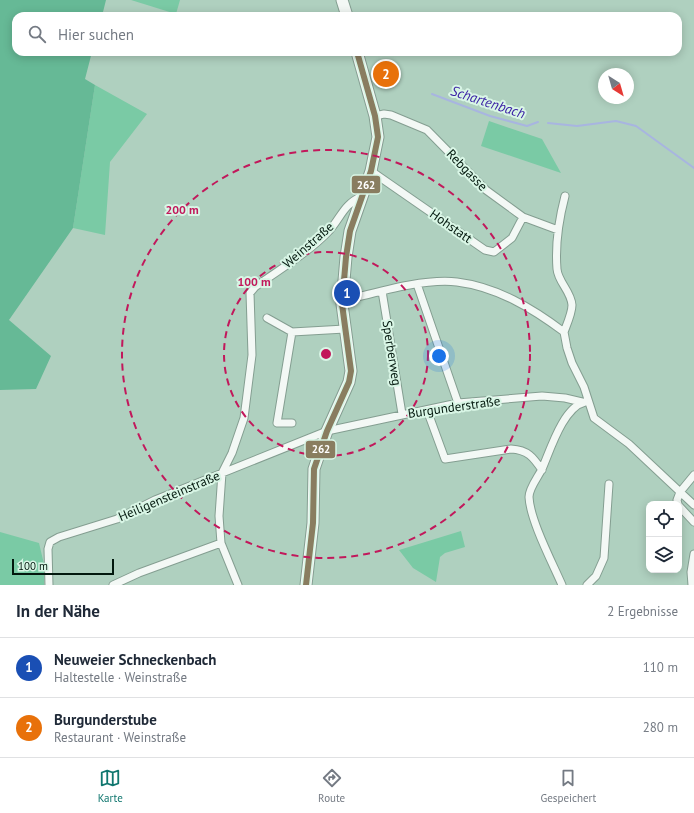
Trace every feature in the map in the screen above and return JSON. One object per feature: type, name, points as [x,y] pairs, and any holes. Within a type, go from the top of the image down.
[{"type":"main road","points":[[342,0],[346,12]]},
{"type":"main road","name":"Weinstraße","points":[[306,585],[313,523],[314,469],[327,431],[349,382],[351,371],[342,301],[350,231],[371,171],[378,137],[375,116],[358,56]]},
{"type":"street","name":"Rebgasse","points":[[375,116],[384,114],[391,115],[427,130],[486,190],[523,217],[558,230]]},
{"type":"street","name":"Hohstatt","points":[[371,171],[485,250],[494,252],[512,238],[523,217]]},
{"type":"street","name":"Weinstraße","points":[[222,473],[232,453],[244,418],[252,355],[250,293],[255,287],[298,258],[329,231],[350,202],[362,196]]},
{"type":"street","points":[[565,196],[558,230],[557,270],[559,278],[570,295],[572,306],[564,332],[566,348],[584,387],[585,402],[594,418],[628,444],[694,505]]},
{"type":"street","points":[[342,301],[425,282],[457,282],[495,292],[531,308],[564,332]]},
{"type":"street","points":[[417,284],[458,403]]},
{"type":"street","name":"Sperberweg","points":[[382,291],[402,414]]},
{"type":"street","points":[[267,318],[292,332],[345,329]]},
{"type":"street","points":[[292,332],[277,423],[292,423]]},
{"type":"street","name":"Burgunderstraße","points":[[327,431],[458,403],[542,396],[585,402]]},
{"type":"street","points":[[562,585],[531,510],[529,494],[542,470],[557,430],[569,414],[585,402]]},
{"type":"street","points":[[427,410],[445,459],[511,449],[522,450],[532,455],[542,470]]},
{"type":"street","name":"Heiligensteinstraße","points":[[49,585],[48,548],[50,542],[59,537],[117,518],[155,500],[327,431]]},
{"type":"street","points":[[222,473],[219,516],[222,543],[238,585]]},
{"type":"street","points":[[677,501],[680,492],[694,475]]},
{"type":"street","points":[[587,585],[596,576],[604,558],[609,484]]},
{"type":"street","points":[[682,509],[694,522]]},
{"type":"street","points":[[113,585],[139,573],[222,543]]},
{"type":"street","points":[[692,585],[691,572],[694,554]]},
{"type":"green space","points":[[0,0],[106,0],[103,12],[12,12],[12,56],[91,56],[85,79],[95,85],[73,228],[9,320],[51,356],[36,389],[0,390]]},
{"type":"green space","points":[[131,0],[180,0],[177,12],[170,12]]},
{"type":"green space","points":[[95,85],[147,114],[110,162],[105,235],[73,228]]},
{"type":"green space","points":[[489,121],[542,139],[561,173],[481,146]]},
{"type":"green space","points":[[461,531],[465,547],[445,553],[440,557],[436,582],[413,568],[399,550]]},
{"type":"green space","points":[[0,532],[39,543],[44,564],[44,585],[0,585]]},
{"type":"waterway","name":"Schartenbach","points":[[432,94],[490,116],[527,126],[538,122]]},
{"type":"waterway","name":"Schartenbach","points":[[548,123],[577,126],[616,121],[636,126],[694,168]]},
{"type":"transit line","name":"262","points":[[306,585],[313,523],[314,469],[327,431],[349,382],[351,371],[342,304],[350,231],[371,171],[378,137],[375,116],[358,56]]},
{"type":"place","name":"Burgunderstube","points":[[386,74]]},
{"type":"place","name":"Neuweier Schneckenbach","points":[[347,293]]}]
